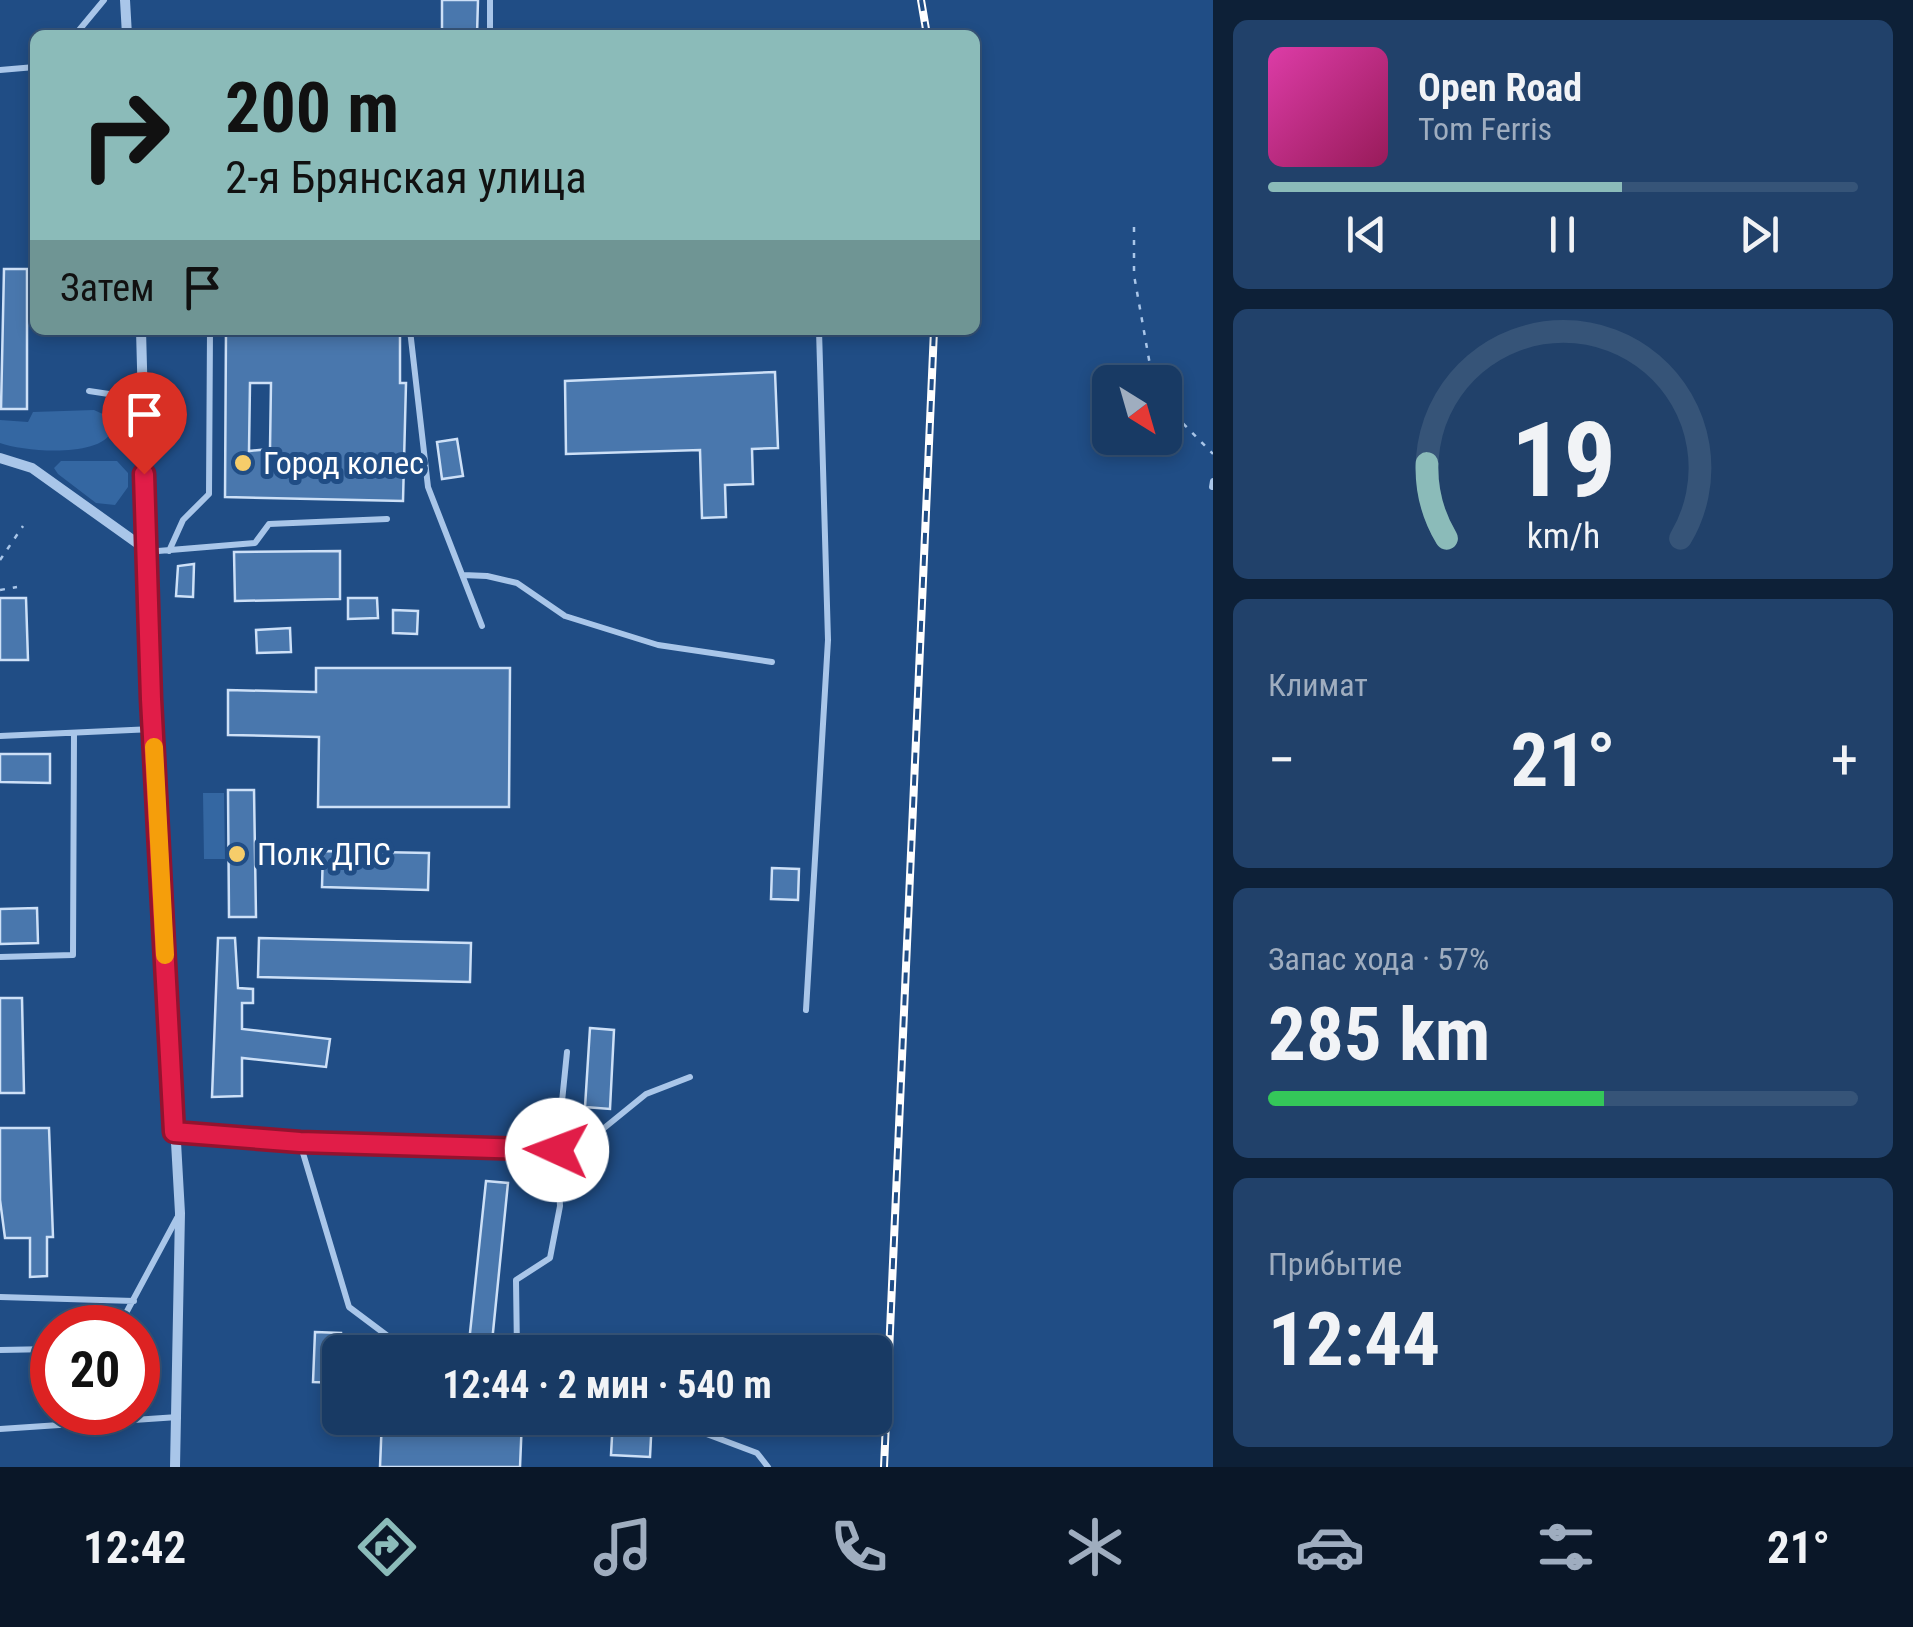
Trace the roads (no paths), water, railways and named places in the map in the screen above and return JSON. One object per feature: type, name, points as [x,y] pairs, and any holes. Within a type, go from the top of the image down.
[{"type":"street","points":[[125,0],[127,30]]},
{"type":"street","points":[[141,335],[144,550],[180,1213],[179,1417],[175,1467]]},
{"type":"street","points":[[0,458],[32,468],[144,550]]},
{"type":"lane","points":[[80,30],[104,0]]},
{"type":"lane","points":[[490,0],[490,30]]},
{"type":"lane","points":[[0,70],[30,67]]},
{"type":"lane","points":[[169,551],[183,520],[209,494],[210,335]]},
{"type":"lane","points":[[411,335],[428,488],[482,626]]},
{"type":"lane","points":[[806,1010],[828,640],[819,335]]},
{"type":"lane","points":[[89,391],[144,400]]},
{"type":"lane","points":[[144,550],[255,543],[269,524],[387,519]]},
{"type":"lane","points":[[462,575],[517,583],[565,616],[658,645],[772,662]]},
{"type":"lane","points":[[0,736],[152,729]]},
{"type":"lane","points":[[0,957],[73,955],[74,734]]},
{"type":"lane","points":[[517,1335],[514,1287],[522,1275],[550,1258],[560,1206],[557,1150],[567,1052]]},
{"type":"lane","points":[[174,1132],[300,1142],[557,1150],[598,1133],[646,1094],[690,1077]]},
{"type":"lane","points":[[300,1142],[350,1308],[386,1335]]},
{"type":"lane","points":[[132,1305],[180,1213]]},
{"type":"lane","points":[[0,1297],[134,1301]]},
{"type":"lane","points":[[0,1350],[30,1349]]},
{"type":"lane","points":[[0,1429],[179,1417]]},
{"type":"lane","points":[[709,1435],[757,1453],[768,1467]]},
{"type":"railway","points":[[921,0],[926,30]]},
{"type":"railway","points":[[884,1467],[934,335]]},
{"type":"place","name":"Город колес","points":[[243,463]]},
{"type":"place","name":"Полк ДПС","points":[[237,854]]}]
